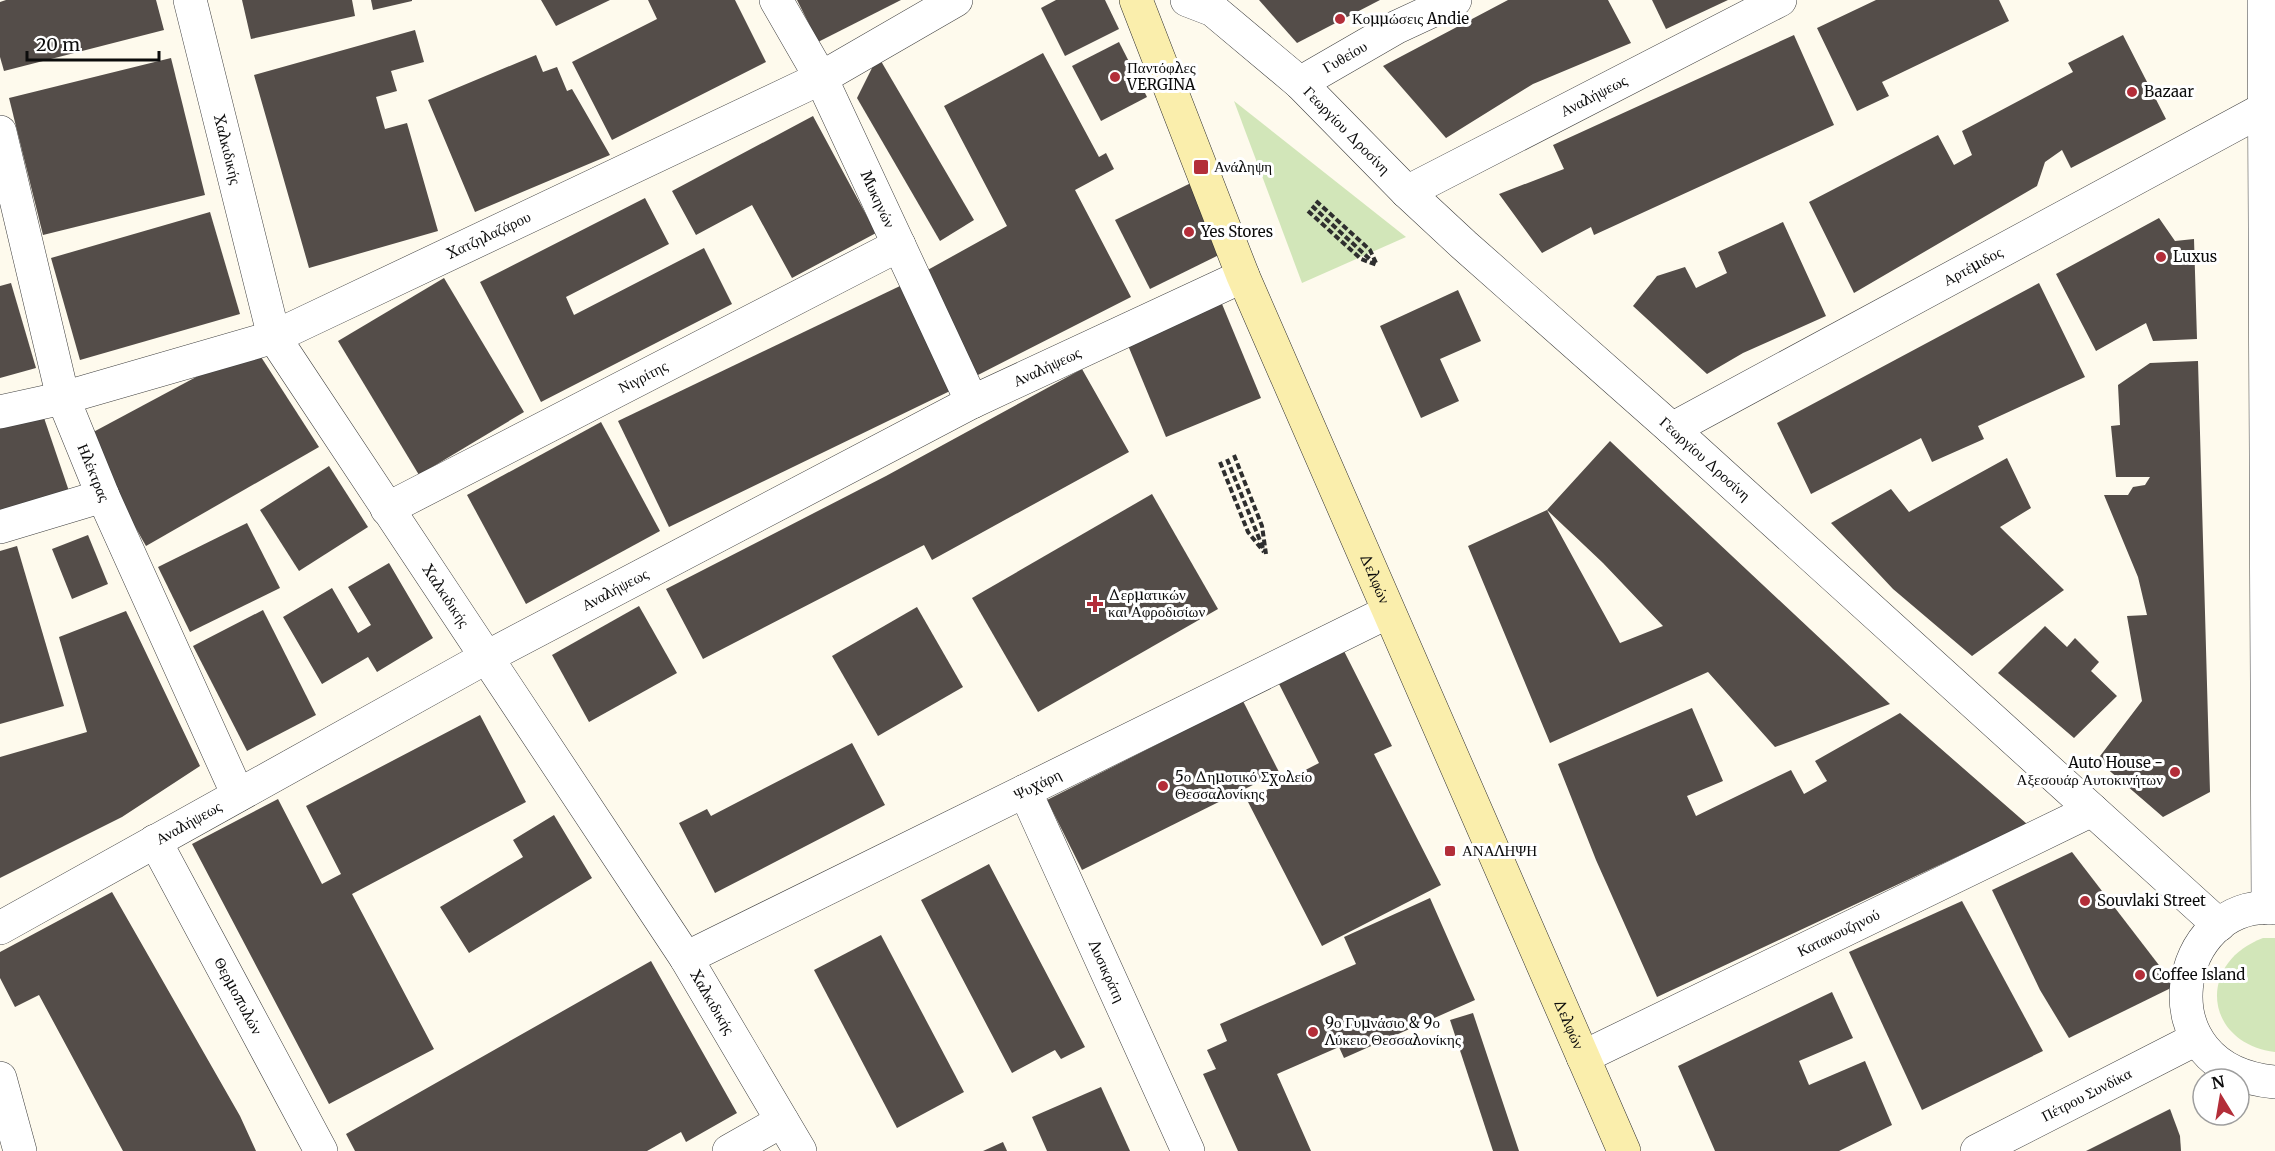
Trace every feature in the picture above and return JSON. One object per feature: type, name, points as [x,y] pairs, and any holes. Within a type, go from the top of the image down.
[{"type":"main road","name":"Δελφών","points":[[1136,0],[1243,276],[1624,1151]]},
{"type":"street","name":"Χαλκιδικής","points":[[190,0],[274,337],[484,658],[686,958],[800,1151]]},
{"type":"street","name":"Μυκηνών","points":[[776,0],[821,78],[972,402]]},
{"type":"street","name":"Χατζηλαζάρου","points":[[0,412],[63,398],[274,337],[821,78],[956,0]]},
{"type":"street","name":"Γεωργίου Δροσίνη","points":[[1187,0],[1213,10],[1300,83],[1407,192],[2219,925]]},
{"type":"street","name":"Γυθείου","points":[[1300,83],[1397,27],[1455,0]]},
{"type":"street","name":"Αναλήψεως","points":[[1407,192],[1780,0]]},
{"type":"street","points":[[2264,0],[2270,106],[2271,908],[2250,910],[2219,925],[2202,944],[2190,965],[2185,990],[2187,1015],[2196,1039],[2211,1057],[2230,1072],[2253,1080],[2275,1082]]},
{"type":"street","name":"Αρτέμιδος","points":[[1672,429],[2270,106]]},
{"type":"street","name":"Ηλέκτρας","points":[[0,132],[63,398],[103,496],[238,795]]},
{"type":"street","name":"Νιγρίτης","points":[[387,509],[899,245]]},
{"type":"street","name":"Αναλήψεως","points":[[0,928],[484,658],[972,402],[1243,276]]},
{"type":"street","points":[[0,527],[103,496]]},
{"type":"street","name":"Ψυχάρη","points":[[686,958],[1388,612]]},
{"type":"street","name":"Λυσικράτη","points":[[1024,791],[1188,1151]]},
{"type":"street","name":"Κατακουζηνού","points":[[1583,1057],[2092,810]]},
{"type":"street","name":"Θερμοπυλών","points":[[155,842],[321,1151]]},
{"type":"street","name":"Πέτρου Συνδίκα","points":[[1977,1151],[2196,1039]]},
{"type":"street","points":[[0,1078],[20,1151]]},
{"type":"street","points":[[729,1151],[782,1121]]},
{"type":"path","points":[[1316,201],[1370,249],[1377,265]]},
{"type":"path","points":[[1312,206],[1377,265]]},
{"type":"path","points":[[1308,211],[1361,259],[1377,265]]},
{"type":"path","points":[[1234,455],[1262,526],[1266,554]]},
{"type":"path","points":[[1227,459],[1266,554]]},
{"type":"path","points":[[1220,462],[1248,532],[1266,554]]},
{"type":"green space","points":[[1234,101],[1406,237],[1302,283]]},
{"type":"green space","points":[[2263,938],[2275,938],[2275,1052],[2251,1046],[2234,1034],[2222,1019],[2217,1001],[2219,983],[2227,965],[2241,950]]},
{"type":"building","points":[[6,0],[156,0],[164,30],[4,71],[0,57],[0,2]]},
{"type":"building","points":[[242,0],[352,0],[355,16],[251,39]]},
{"type":"building","points":[[371,0],[412,0],[412,1],[373,10]]},
{"type":"building","points":[[541,0],[610,0],[556,26]]},
{"type":"building","points":[[648,0],[735,0],[766,62],[612,140],[572,62],[657,19]]},
{"type":"building","points":[[797,0],[901,0],[818,42]]},
{"type":"building","points":[[1056,0],[1105,0],[1119,29],[1065,56],[1041,8]]},
{"type":"building","points":[[1259,0],[1380,0],[1297,43]]},
{"type":"building","points":[[1508,0],[1608,0],[1631,43],[1533,84],[1446,138],[1383,66]]},
{"type":"building","points":[[1652,0],[1728,0],[1666,29]]},
{"type":"building","points":[[1876,0],[1999,0],[2009,21],[1882,82],[1889,96],[1857,111],[1817,28]]},
{"type":"building","points":[[415,30],[424,62],[391,71],[397,91],[376,97],[385,129],[407,123],[438,231],[309,268],[254,75]]},
{"type":"building","points":[[1794,35],[1834,125],[1594,235],[1591,227],[1542,253],[1499,194],[1564,169],[1553,145]]},
{"type":"building","points":[[2123,35],[2166,119],[2071,168],[2062,150],[2045,162],[2037,186],[1854,293],[1809,202],[1938,135],[1954,165],[1972,155],[1962,131],[2073,72],[2068,63]]},
{"type":"building","points":[[1119,42],[1147,97],[1101,121],[1072,66]]},
{"type":"building","points":[[1043,53],[1099,157],[1106,153],[1114,169],[1075,190],[1131,297],[976,376],[924,272],[1007,226],[944,106]]},
{"type":"building","points":[[536,55],[543,72],[557,67],[567,91],[572,89],[610,155],[475,212],[428,100]]},
{"type":"building","points":[[878,56],[974,220],[940,241],[857,98]]},
{"type":"building","points":[[171,58],[205,195],[43,235],[9,98]]},
{"type":"building","points":[[813,116],[876,233],[792,278],[752,205],[696,235],[672,191]]},
{"type":"building","points":[[1193,182],[1227,251],[1150,289],[1115,220]]},
{"type":"building","points":[[645,198],[669,244],[566,297],[574,315],[704,248],[732,304],[541,402],[480,282]]},
{"type":"building","points":[[210,212],[240,314],[80,360],[51,258]]},
{"type":"building","points":[[2159,218],[2175,241],[2194,239],[2197,339],[2153,341],[2146,323],[2096,351],[2056,274]]},
{"type":"building","points":[[1783,222],[1826,316],[1743,353],[1707,374],[1633,306],[1657,276],[1685,267],[1696,288],[1727,273],[1718,252]]},
{"type":"building","points":[[444,278],[524,412],[419,475],[338,341]]},
{"type":"building","points":[[11,283],[36,368],[0,378],[0,286]]},
{"type":"building","points":[[2039,283],[2085,377],[1978,426],[1984,439],[1932,462],[1921,438],[1811,494],[1777,423]]},
{"type":"building","points":[[900,286],[950,391],[669,527],[618,421]]},
{"type":"building","points":[[1458,290],[1481,341],[1440,359],[1459,401],[1421,418],[1380,326]]},
{"type":"building","points":[[1222,304],[1261,398],[1166,437],[1127,343]]},
{"type":"building","points":[[254,346],[319,447],[146,546],[84,437]]},
{"type":"building","points":[[2198,361],[2210,792],[2163,817],[2097,760],[2142,701],[2127,616],[2147,615],[2138,577],[2104,495],[2128,495],[2133,487],[2145,485],[2150,477],[2116,477],[2111,426],[2120,425],[2118,385],[2150,363]]},
{"type":"building","points":[[1082,369],[1129,452],[932,560],[924,545],[703,659],[666,589],[886,476]]},
{"type":"building","points":[[41,409],[72,500],[0,523],[0,421]]},
{"type":"building","points":[[601,422],[660,531],[526,604],[467,495]]},
{"type":"building","points":[[1610,441],[1890,704],[1775,747],[1708,672],[1550,743],[1468,546],[1547,510]],"holes":[[[1547,510],[1603,563],[1663,626],[1620,643]]]},
{"type":"building","points":[[2007,458],[2031,508],[2000,527],[2064,590],[1972,656],[1893,589],[1831,523],[1891,489],[1909,512]]},
{"type":"building","points":[[329,466],[368,527],[299,571],[260,510]]},
{"type":"building","name":"Δερματικών και Αφροδισίων","points":[[1152,494],[1218,609],[1038,712],[972,598]]},
{"type":"building","points":[[247,523],[280,588],[190,632],[158,567]]},
{"type":"building","points":[[88,535],[108,584],[72,599],[52,549]]},
{"type":"building","points":[[17,546],[64,706],[0,724],[0,551]]},
{"type":"building","points":[[389,563],[433,638],[377,672],[368,657],[322,684],[283,617],[332,588],[358,633],[371,625],[348,587]]},
{"type":"building","points":[[639,606],[677,673],[589,722],[552,655]]},
{"type":"building","points":[[917,607],[963,687],[878,736],[832,656]]},
{"type":"building","points":[[263,610],[316,715],[247,751],[193,646]]},
{"type":"building","points":[[126,611],[200,766],[122,817],[0,878],[0,757],[87,732],[59,637]]},
{"type":"building","points":[[2045,626],[2067,647],[2075,638],[2099,662],[2091,671],[2117,696],[2074,738],[1998,673]]},
{"type":"building","points":[[1344,651],[1392,746],[1374,754],[1441,885],[1322,946],[1247,800],[1319,763],[1279,684]]},
{"type":"building","name":"5ο Δημοτικό Σχολείο Θεσσαλονίκης","points":[[1243,701],[1279,772],[1082,870],[1047,800]]},
{"type":"building","points":[[1692,708],[1723,781],[1687,796],[1696,816],[1791,770],[1804,794],[1827,781],[1815,761],[1900,713],[2027,824],[1657,997],[1596,860],[1558,764]]},
{"type":"building","points":[[480,715],[526,802],[352,894],[434,1049],[329,1104],[192,844],[278,799],[322,884],[341,874],[306,806]]},
{"type":"building","points":[[852,743],[885,805],[715,893],[679,823],[707,809],[711,816]]},
{"type":"building","points":[[554,815],[592,878],[469,953],[440,907],[523,857],[513,840]]},
{"type":"building","points":[[2072,852],[2175,986],[2069,1038],[2040,990],[1992,890]]},
{"type":"building","points":[[989,864],[1085,1047],[1061,1059],[1055,1050],[1012,1073],[921,900]]},
{"type":"building","points":[[112,892],[240,1116],[256,1151],[123,1151],[39,995],[15,1007],[0,978],[0,952]]},
{"type":"building","name":"9ο Γυμνάσιο & 9ο Λύκειο Θεσσαλονίκης","points":[[1430,898],[1475,1000],[1344,1058],[1339,1047],[1277,1074],[1311,1151],[1238,1151],[1203,1074],[1216,1069],[1207,1050],[1227,1041],[1220,1024],[1356,964],[1344,937]]},
{"type":"building","points":[[1962,901],[2043,1051],[1922,1110],[1849,952]]},
{"type":"building","points":[[881,935],[964,1092],[897,1128],[814,970]]},
{"type":"building","points":[[651,961],[737,1113],[686,1142],[681,1132],[647,1151],[355,1151],[346,1134]]},
{"type":"building","points":[[1832,992],[1853,1038],[1799,1061],[1809,1085],[1865,1061],[1892,1125],[1839,1151],[1715,1151],[1678,1066]]},
{"type":"building","points":[[1473,1013],[1519,1151],[1493,1151],[1450,1020]]},
{"type":"building","points":[[1101,1087],[1130,1151],[1047,1151],[1032,1117]]},
{"type":"building","points":[[2170,1109],[2180,1136],[2181,1151],[2086,1151]]},
{"type":"building","points":[[1003,1142],[1007,1151],[983,1151]]},
{"type":"place","name":"Κομμώσεις Andie","points":[[1340,19]]},
{"type":"place","name":"Παντόφλες VERGINA","points":[[1115,77]]},
{"type":"place","name":"Bazaar","points":[[2132,92]]},
{"type":"place","name":"Ανάληψη","points":[[1201,167]]},
{"type":"place","name":"Yes Stores","points":[[1189,232]]},
{"type":"place","name":"Luxus","points":[[2161,257]]},
{"type":"place","name":"Δερματικών και Αφροδισίων","points":[[1095,604]]},
{"type":"place","name":"Auto House - Αξεσουάρ Αυτοκινήτων","points":[[2175,772]]},
{"type":"place","name":"5ο Δημοτικό Σχολείο Θεσσαλονίκης","points":[[1163,786]]},
{"type":"place","name":"ΑΝΑΛΗΨΗ","points":[[1450,851]]},
{"type":"place","name":"Souvlaki Street","points":[[2085,901]]},
{"type":"place","name":"Coffee Island","points":[[2140,975]]},
{"type":"place","name":"9ο Γυμνάσιο & 9ο Λύκειο Θεσσαλονίκης","points":[[1313,1032]]}]
